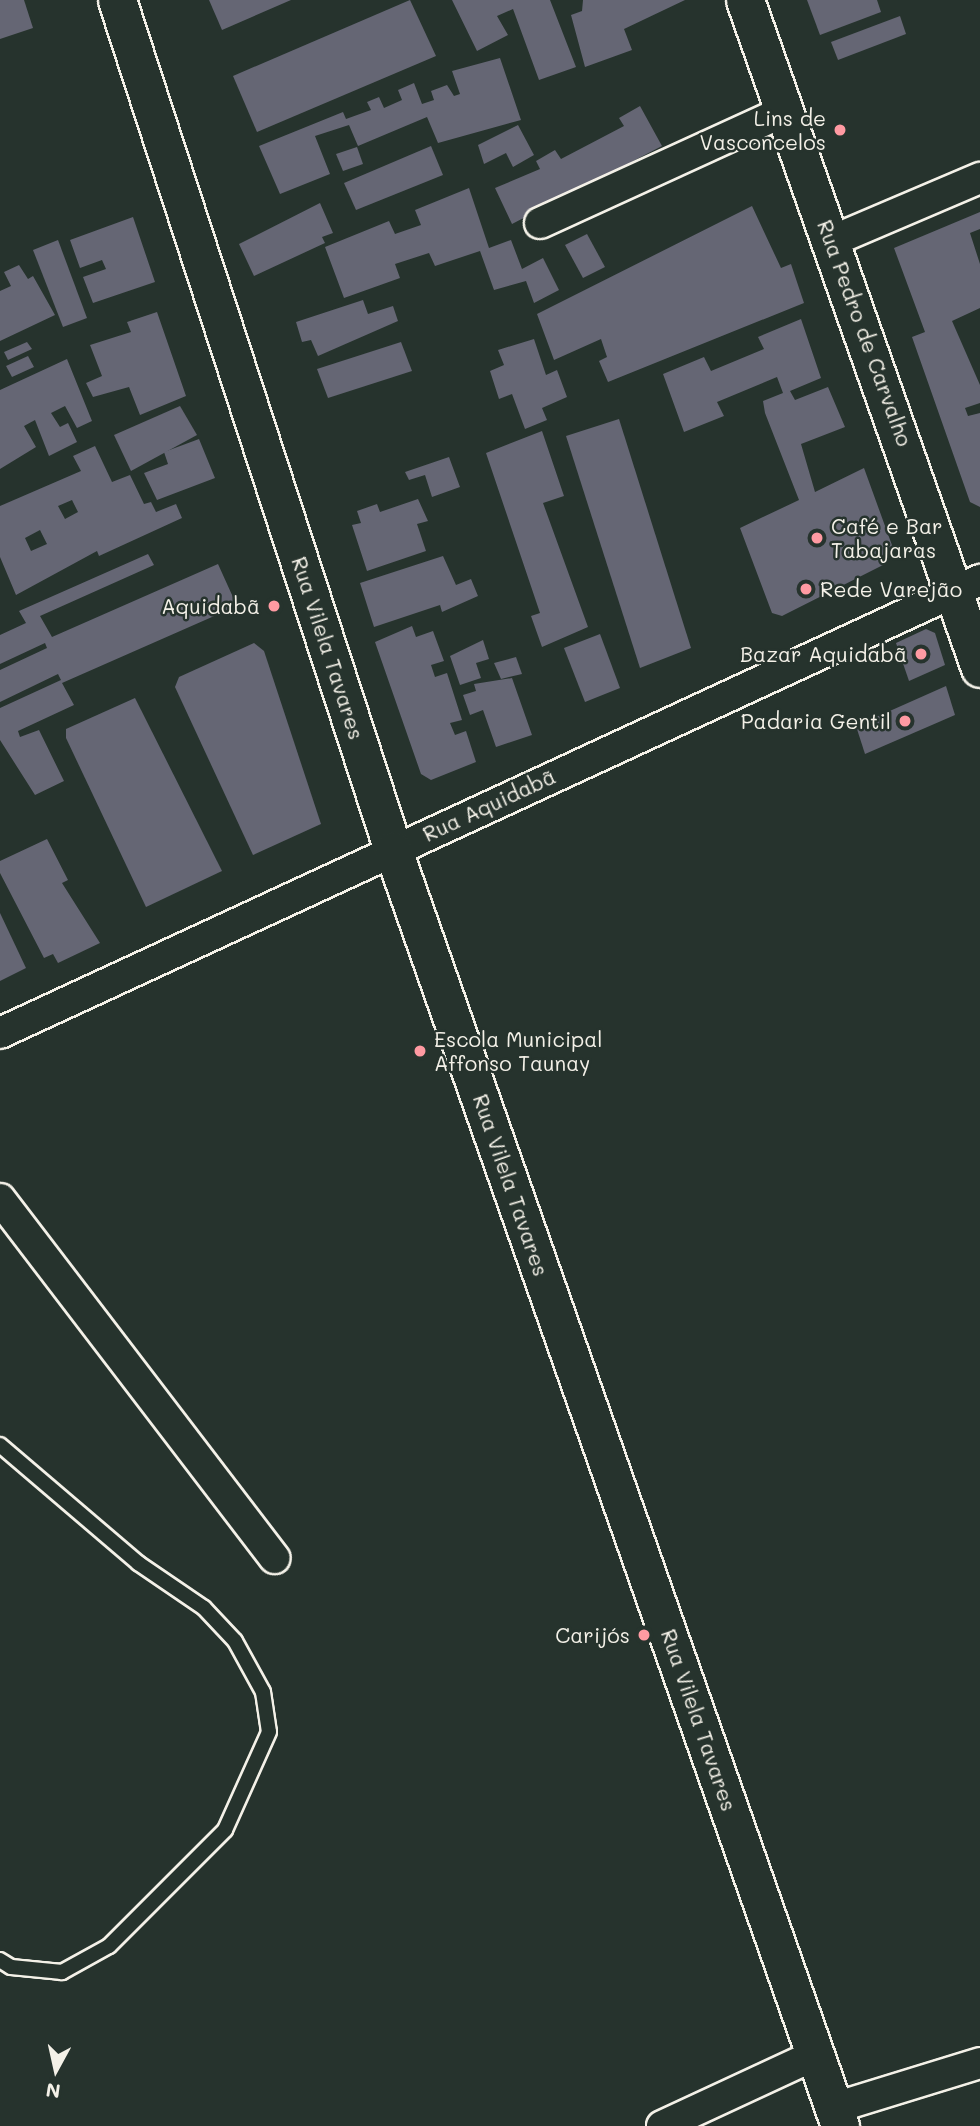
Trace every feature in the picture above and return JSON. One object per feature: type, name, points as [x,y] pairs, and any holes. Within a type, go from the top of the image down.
[{"type":"street","name":"Rua Vilela Tavares","points":[[117,0],[393,850],[837,2117]]},
{"type":"street","name":"Rua Pedro de Carvalho","points":[[745,0],[832,241],[968,584],[980,668]]},
{"type":"street","points":[[540,222],[785,111]]},
{"type":"street","points":[[832,241],[980,178]]},
{"type":"street","name":"Rua Aquidabã","points":[[0,1033],[968,584]]},
{"type":"street","points":[[0,1199],[274,1558]]},
{"type":"street","points":[[662,2126],[817,2054]]},
{"type":"street","points":[[837,2117],[980,2063]]},
{"type":"lane","points":[[0,1446],[227,1633],[262,1692],[269,1732],[225,1830],[109,1946],[62,1972],[10,1967],[0,1960]]},
{"type":"building","points":[[0,0],[24,0],[33,28],[0,39]]},
{"type":"building","points":[[209,0],[291,0],[222,30]]},
{"type":"building","points":[[410,0],[436,56],[257,132],[233,76]]},
{"type":"building","points":[[452,0],[550,0],[576,67],[539,80],[513,9],[497,16],[508,35],[477,51]]},
{"type":"building","points":[[583,0],[685,0],[624,29],[632,50],[585,67],[571,15],[582,11]]},
{"type":"building","points":[[807,0],[877,0],[881,12],[820,35]]},
{"type":"building","points":[[900,16],[906,34],[838,60],[831,42]]},
{"type":"building","points":[[500,58],[521,120],[438,143],[427,117],[358,146],[349,125],[315,136],[330,174],[280,194],[259,146],[343,112],[346,119],[371,110],[367,102],[379,97],[384,108],[402,100],[398,90],[414,83],[422,104],[434,100],[431,91],[447,85],[454,96],[460,94],[452,71]]},
{"type":"building","points":[[640,106],[662,146],[512,224],[495,188],[540,169],[536,161],[555,150],[561,159],[624,126],[619,118]]},
{"type":"building","points":[[518,125],[534,155],[513,167],[506,153],[484,164],[478,145]]},
{"type":"building","points":[[431,146],[443,175],[356,210],[344,183]]},
{"type":"building","points":[[357,147],[363,164],[343,171],[336,154]]},
{"type":"building","points":[[469,188],[489,248],[511,240],[522,269],[543,258],[559,290],[534,303],[526,281],[494,290],[480,251],[435,266],[429,253],[395,264],[400,278],[344,298],[325,247],[389,221],[395,234],[421,225],[415,210]]},
{"type":"building","points":[[320,203],[333,233],[322,237],[325,243],[254,276],[239,244]]},
{"type":"building","points":[[752,206],[781,268],[791,264],[804,303],[608,382],[599,361],[607,357],[601,339],[554,360],[537,314]]},
{"type":"building","points":[[980,212],[980,229],[970,233],[980,264],[980,308],[952,321],[980,385],[980,403],[965,408],[968,416],[980,413],[980,507],[970,502],[912,337],[925,332],[894,248]]},
{"type":"building","points":[[133,217],[155,282],[93,303],[83,277],[106,269],[102,260],[80,268],[70,240]]},
{"type":"building","points":[[587,234],[605,267],[583,278],[565,245]]},
{"type":"building","points":[[58,240],[87,318],[63,327],[33,250]]},
{"type":"building","points":[[19,265],[28,279],[33,276],[55,315],[0,341],[0,291],[11,286],[4,272]]},
{"type":"building","points":[[363,300],[368,314],[393,306],[398,321],[318,356],[311,340],[302,342],[296,322]]},
{"type":"building","points":[[157,312],[186,396],[140,415],[129,387],[93,397],[86,383],[102,376],[90,345],[131,332],[127,322]]},
{"type":"building","points":[[801,319],[821,378],[790,391],[795,400],[828,387],[845,427],[801,444],[815,492],[864,468],[893,548],[887,563],[782,616],[772,613],[740,528],[799,500],[765,413],[763,401],[783,393],[777,377],[717,402],[724,416],[684,432],[663,374],[704,357],[711,371],[764,349],[758,337]]},
{"type":"building","points":[[534,339],[546,375],[557,370],[567,397],[542,408],[547,420],[525,429],[512,394],[499,399],[490,371],[504,365],[498,350]]},
{"type":"building","points":[[27,342],[32,349],[8,360],[4,352]]},
{"type":"building","points":[[401,342],[412,371],[328,398],[317,369]]},
{"type":"building","points":[[28,356],[34,367],[12,377],[6,366]]},
{"type":"building","points":[[67,359],[92,421],[77,428],[65,406],[51,413],[60,427],[68,423],[77,442],[49,456],[35,420],[24,426],[36,447],[0,469],[0,390]]},
{"type":"building","points":[[180,406],[197,435],[131,471],[114,435]]},
{"type":"building","points":[[619,419],[691,648],[640,668],[566,436]]},
{"type":"building","points":[[542,431],[564,496],[543,503],[588,627],[542,647],[531,616],[540,613],[486,453]]},
{"type":"building","points":[[199,439],[215,478],[157,500],[144,473],[168,464],[164,452]]},
{"type":"building","points":[[95,446],[112,482],[130,475],[144,504],[151,502],[156,512],[176,504],[182,518],[99,556],[97,551],[16,595],[0,557],[0,506],[81,471],[73,456]],"holes":[[[72,500],[78,512],[65,519],[58,506]],[[40,530],[47,544],[31,551],[25,538]]]},
{"type":"building","points":[[449,457],[460,487],[432,497],[425,475],[409,480],[405,472]]},
{"type":"building","points":[[418,499],[428,521],[417,524],[426,551],[367,571],[352,525],[361,523],[357,511],[377,504],[380,512]]},
{"type":"building","points":[[148,554],[154,565],[40,616],[52,637],[218,564],[237,606],[62,683],[74,705],[18,731],[20,737],[39,730],[64,781],[35,795],[0,740],[0,708],[61,680],[58,674],[0,702],[0,670],[47,648],[45,643],[0,664],[0,635],[26,623],[19,611]]},
{"type":"building","points":[[443,556],[456,585],[471,579],[478,596],[442,612],[440,605],[374,627],[360,583]]},
{"type":"building","points":[[412,626],[416,637],[433,631],[444,661],[431,665],[435,677],[447,673],[462,720],[450,723],[455,735],[466,731],[476,762],[431,780],[421,774],[375,642]]},
{"type":"building","points":[[926,629],[935,633],[945,665],[909,681],[896,643]]},
{"type":"building","points":[[600,634],[620,688],[585,702],[564,648]]},
{"type":"building","points":[[483,640],[489,659],[476,663],[481,678],[460,685],[450,656]]},
{"type":"building","points":[[254,643],[264,651],[321,824],[253,855],[175,687],[179,677]]},
{"type":"building","points":[[516,657],[522,674],[501,679],[494,663]]},
{"type":"building","points":[[512,678],[532,735],[496,747],[483,710],[470,715],[463,695],[476,691],[474,684]]},
{"type":"building","name":"Padaria Gentil","points":[[946,686],[955,715],[865,754],[856,726]]},
{"type":"building","points":[[135,698],[222,871],[146,907],[66,738],[66,729]]},
{"type":"building","points":[[47,839],[68,880],[62,883],[100,943],[58,963],[53,954],[44,958],[0,873],[0,861]]},
{"type":"building","points":[[0,913],[26,968],[0,981]]},
{"type":"place","name":"Lins de Vasconcelos","points":[[840,130]]},
{"type":"place","name":"Café e Bar Tabajaras","points":[[817,538]]},
{"type":"place","name":"Rede Varejão","points":[[806,589]]},
{"type":"place","name":"Aquidabã","points":[[274,606]]},
{"type":"place","name":"Bazar Aquidabã","points":[[921,654]]},
{"type":"place","name":"Padaria Gentil","points":[[905,721]]},
{"type":"place","name":"Escola Municipal Affonso Taunay","points":[[420,1051]]},
{"type":"place","name":"Carijós","points":[[644,1635]]}]
